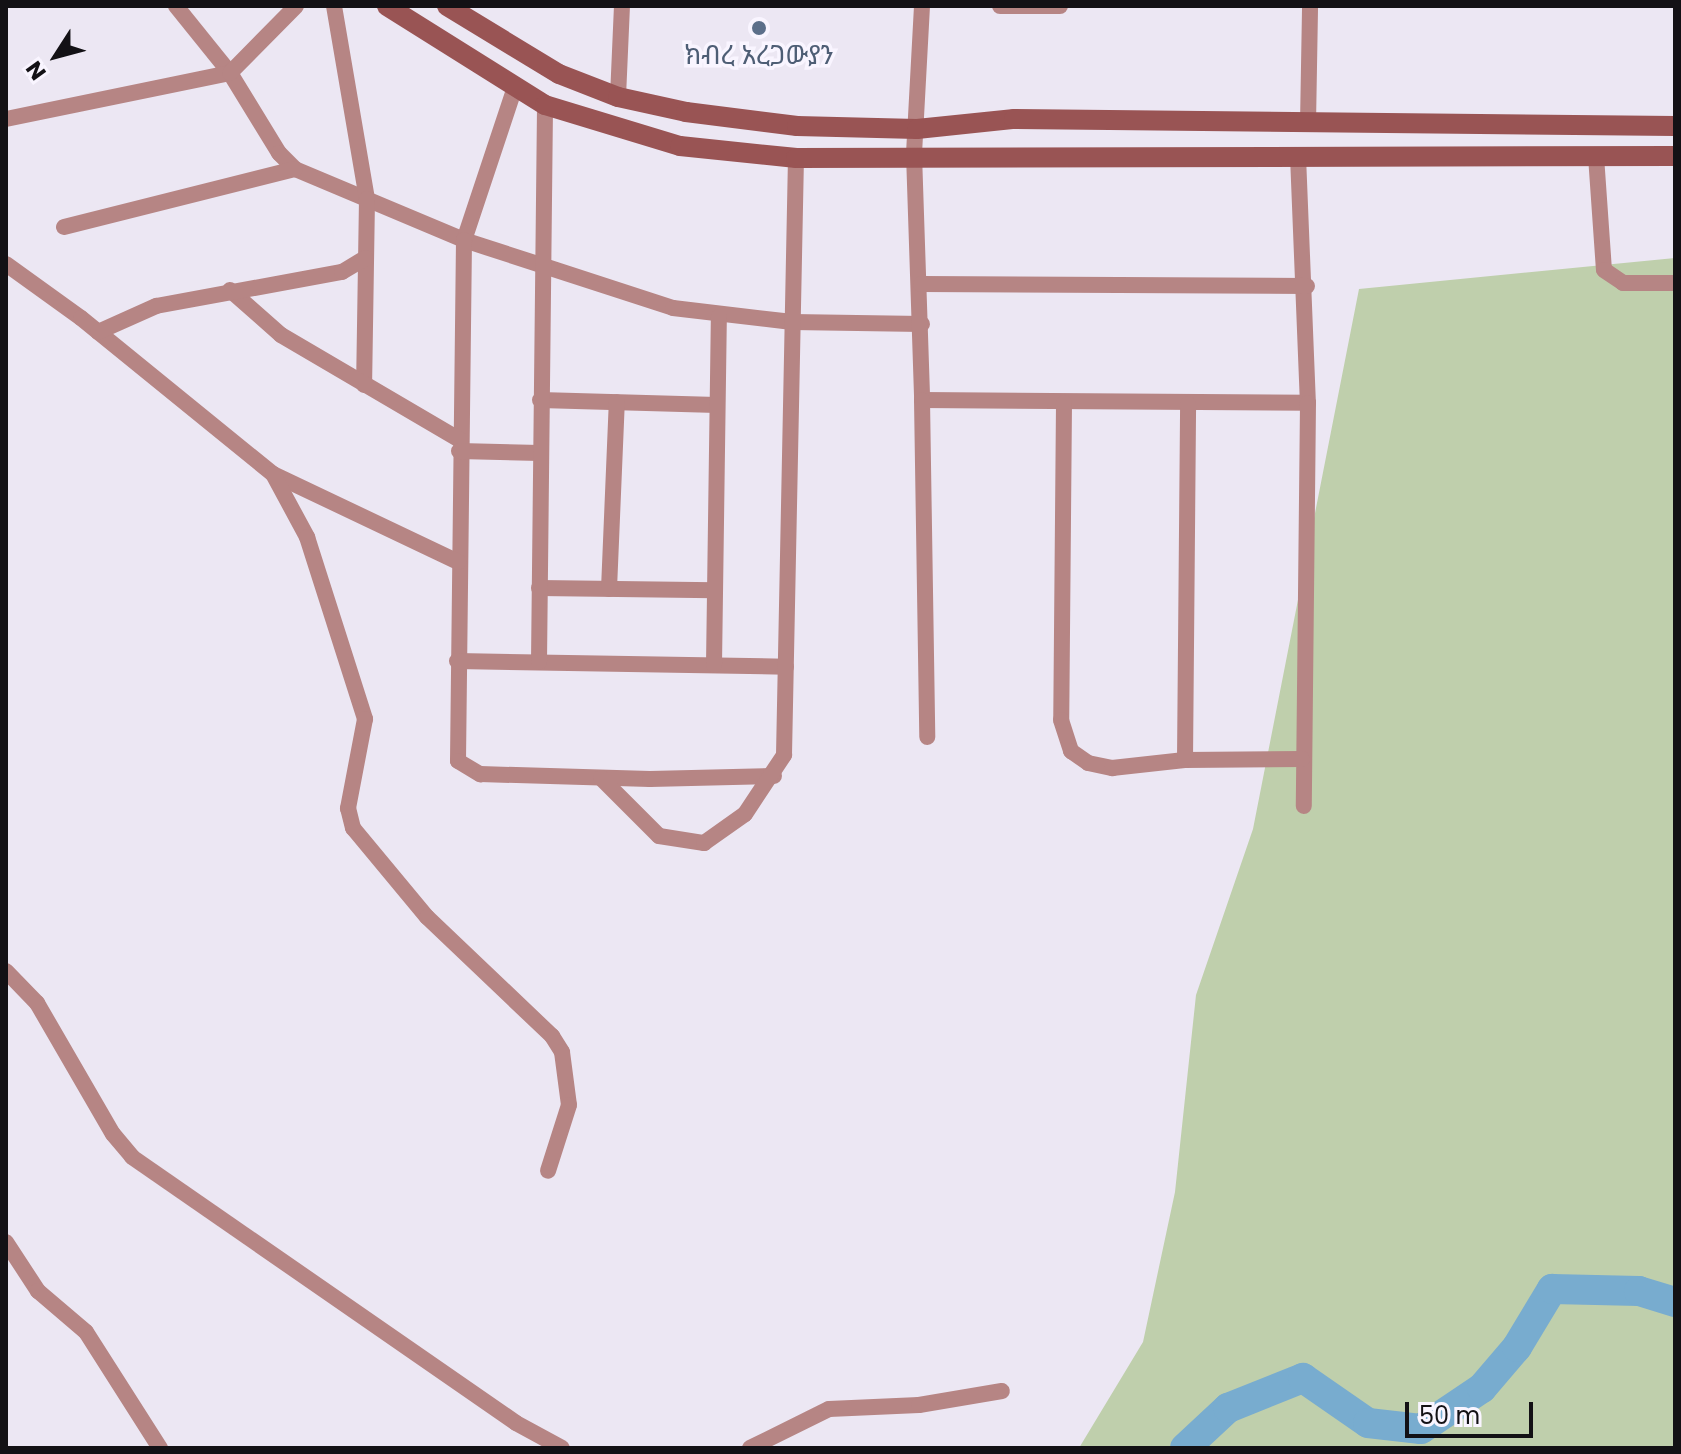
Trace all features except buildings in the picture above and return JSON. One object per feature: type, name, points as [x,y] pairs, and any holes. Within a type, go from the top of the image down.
[{"type":"main road","points":[[387,6],[545,105],[680,146],[796,158],[914,154],[1675,156]]},
{"type":"main road","points":[[447,6],[559,74],[618,97],[686,112],[797,126],[917,129],[1014,119],[1675,126]]},
{"type":"street","points":[[176,6],[230,73],[279,153],[295,169],[464,240],[541,268],[719,317],[792,322],[922,324]]},
{"type":"street","points":[[6,119],[230,73],[296,6]]},
{"type":"street","points":[[334,6],[367,199],[364,385]]},
{"type":"street","points":[[618,97],[622,6]]},
{"type":"street","points":[[922,6],[914,154],[922,324],[927,737]]},
{"type":"street","points":[[1000,6],[1060,6]]},
{"type":"street","points":[[1308,124],[1310,6]]},
{"type":"street","points":[[515,87],[464,240],[455,743],[461,765],[480,774],[601,778],[774,776]]},
{"type":"street","points":[[539,662],[545,105]]},
{"type":"street","points":[[1298,156],[1307,286],[1304,806]]},
{"type":"street","points":[[1596,156],[1604,270],[1623,283],[1675,283]]},
{"type":"street","points":[[601,778],[659,836],[685,843],[704,843],[726,832],[774,776],[784,755],[796,158]]},
{"type":"street","points":[[64,227],[295,169]]},
{"type":"street","points":[[98,332],[156,306],[230,290],[342,272],[365,258]]},
{"type":"street","points":[[6,264],[98,332],[273,474],[458,562]]},
{"type":"street","points":[[921,284],[1307,286]]},
{"type":"street","points":[[230,290],[281,335],[459,445],[540,453]]},
{"type":"street","points":[[714,665],[719,317]]},
{"type":"street","points":[[540,400],[717,405]]},
{"type":"street","points":[[922,400],[1308,403]]},
{"type":"street","points":[[609,589],[617,402]]},
{"type":"street","points":[[1064,403],[1063,735],[1071,751],[1088,763],[1112,768],[1185,760],[1302,759]]},
{"type":"street","points":[[1185,760],[1188,404]]},
{"type":"street","points":[[273,474],[307,537],[365,719],[348,808],[353,828],[427,917],[562,1052],[569,1105],[548,1171]]},
{"type":"street","points":[[539,588],[715,590]]},
{"type":"street","points":[[457,661],[786,667]]},
{"type":"street","points":[[6,971],[37,1003],[113,1134],[132,1157],[516,1423],[562,1448]]},
{"type":"street","points":[[6,1242],[38,1291],[86,1332],[160,1448]]},
{"type":"street","points":[[750,1448],[829,1409],[919,1405],[1002,1391]]},
{"type":"green space","points":[[1675,258],[1675,1448],[1079,1448],[1143,1342],[1175,1192],[1196,995],[1253,829],[1359,289]]},
{"type":"waterway","points":[[1185,1448],[1228,1408],[1303,1378],[1368,1423],[1421,1429],[1482,1388],[1517,1347],[1552,1289],[1639,1291],[1675,1302]]},
{"type":"place","name":"ክብረ አረጋውያን","points":[[759,28]]}]
